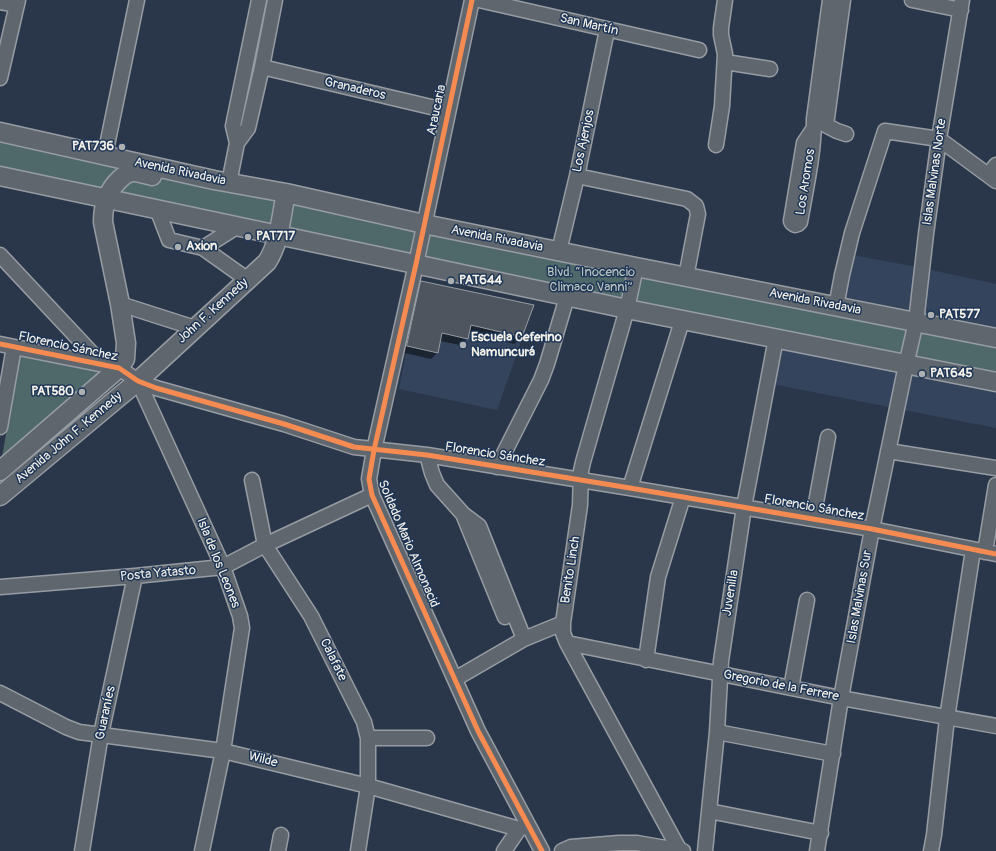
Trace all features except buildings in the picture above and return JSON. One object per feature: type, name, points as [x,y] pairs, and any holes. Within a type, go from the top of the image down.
[{"type":"main road","name":"Avenida Rivadavia","points":[[0,132],[424,224],[996,338]]},
{"type":"main road","points":[[116,364],[126,343],[120,304],[103,222],[103,210],[106,199],[114,185],[124,176],[134,172],[190,185],[222,181]]},
{"type":"main road","points":[[0,176],[682,321],[776,338],[996,382]]},
{"type":"main road","points":[[278,235],[286,193]]},
{"type":"main road","name":"John F. Kennedy","points":[[138,381],[267,262],[273,253],[278,235]]},
{"type":"main road","name":"Avenida John F. Kennedy","points":[[0,471],[116,364]]},
{"type":"main road","name":"Avenida John F. Kennedy","points":[[0,496],[138,381]]},
{"type":"street","points":[[105,155],[137,0]]},
{"type":"street","points":[[237,143],[233,126],[259,0]]},
{"type":"street","points":[[222,181],[237,143],[248,128],[275,0]]},
{"type":"street","name":"Araucaria","points":[[424,224],[472,0]]},
{"type":"street","name":"San Martín","points":[[479,0],[699,50]]},
{"type":"street","points":[[716,144],[722,106],[725,62],[720,28],[724,0]]},
{"type":"street","name":"Los Aromos","points":[[830,0],[818,124],[804,143],[791,221],[795,225],[800,222],[842,0]]},
{"type":"street","points":[[912,0],[962,5]]},
{"type":"street","points":[[0,2],[17,3],[0,78]]},
{"type":"street","name":"Islas Malvinas Norte","points":[[911,344],[916,322],[939,139],[962,5]]},
{"type":"street","name":"Los Ajenjos","points":[[559,251],[577,176],[607,30]]},
{"type":"street","points":[[725,62],[770,69]]},
{"type":"street","name":"Granaderos","points":[[262,67],[448,111]]},
{"type":"street","points":[[818,124],[846,134]]},
{"type":"street","points":[[836,307],[852,234],[885,130],[939,139],[993,174]]},
{"type":"street","points":[[577,176],[687,199],[696,206],[698,214],[686,277]]},
{"type":"street","points":[[156,209],[169,240],[203,248],[248,280]]},
{"type":"street","name":"Soldado Mario Almonacid","points":[[424,224],[374,450],[369,479],[372,495],[478,731],[524,827],[542,851]]},
{"type":"street","points":[[203,248],[238,226]]},
{"type":"street","points":[[0,255],[116,364]]},
{"type":"street","name":"Benito Linch","points":[[636,267],[626,309],[581,471],[580,504],[563,623],[563,633],[677,850]]},
{"type":"street","points":[[497,467],[541,380],[567,297]]},
{"type":"street","points":[[120,304],[195,328]]},
{"type":"street","points":[[630,488],[682,321]]},
{"type":"street","name":"Juvenilla","points":[[706,851],[717,732],[721,661],[744,508],[776,338]]},
{"type":"street","name":"Florencio Sánchez","points":[[0,344],[116,364],[138,381],[162,390],[284,424],[354,447],[427,455],[630,488],[872,529],[985,552]]},
{"type":"street","name":"Islas Malvinas Sur","points":[[817,851],[872,529],[911,344]]},
{"type":"street","points":[[0,427],[14,347]]},
{"type":"street","name":"Isla de los Leones","points":[[138,381],[223,567],[240,616],[242,628],[223,751],[202,851]]},
{"type":"street","points":[[813,519],[828,437]]},
{"type":"street","points":[[888,451],[996,468]]},
{"type":"street","points":[[427,455],[437,485],[462,514],[520,642]]},
{"type":"street","name":"Calafate","points":[[252,480],[265,546],[311,616],[364,722],[368,738],[368,786],[358,851]]},
{"type":"street","points":[[930,851],[934,835],[947,718],[985,552],[996,485]]},
{"type":"street","name":"Posta Yatasto","points":[[0,587],[223,567],[372,495]]},
{"type":"street","points":[[646,660],[658,577],[683,497]]},
{"type":"street","name":"Guaraníes","points":[[82,851],[101,734],[135,576]]},
{"type":"street","points":[[791,688],[807,600]]},
{"type":"street","points":[[455,679],[520,642],[563,623]]},
{"type":"street","name":"Gregorio de la Ferrere","points":[[567,643],[842,698],[996,726]]},
{"type":"street","name":"Wilde","points":[[0,693],[66,727],[79,732],[223,751],[368,786],[524,827]]},
{"type":"street","points":[[717,732],[833,754]]},
{"type":"street","points":[[368,738],[427,738]]},
{"type":"street","points":[[709,811],[821,833]]},
{"type":"street","points":[[504,851],[524,827]]},
{"type":"street","points":[[278,851],[281,835]]},
{"type":"street","points":[[562,851],[571,847],[619,842],[637,843],[677,850]]},
{"type":"street","points":[[648,851],[677,850]]},
{"type":"shaded area","points":[[847,254],[996,284],[996,428],[767,383],[776,338],[836,307]]},
{"type":"shaded area","name":"Escuela Ceferino Namuncurá","points":[[420,281],[534,305],[497,410],[399,389]]},
{"type":"green space","name":"Blvd. “Inocencio Climaco Vanni”","points":[[0,132],[996,338],[996,382],[0,176]]},
{"type":"green space","points":[[20,353],[108,370],[1,463]]},
{"type":"cycle path","points":[[472,0],[416,264],[374,450],[369,479],[372,495],[478,731],[542,851]]},
{"type":"cycle path","points":[[0,344],[119,368],[138,381],[156,388],[284,424],[354,447],[427,455],[630,488],[872,529],[996,554]]},
{"type":"place","name":"PAT736","points":[[122,147]]},
{"type":"place","name":"PAT717","points":[[248,237]]},
{"type":"place","name":"Axion","points":[[178,247]]},
{"type":"place","name":"PAT644","points":[[451,281]]},
{"type":"place","name":"PAT577","points":[[931,315]]},
{"type":"place","name":"Escuela Ceferino Namuncurá","points":[[463,345]]},
{"type":"place","name":"PAT645","points":[[922,374]]},
{"type":"place","name":"PAT580","points":[[82,392]]}]
